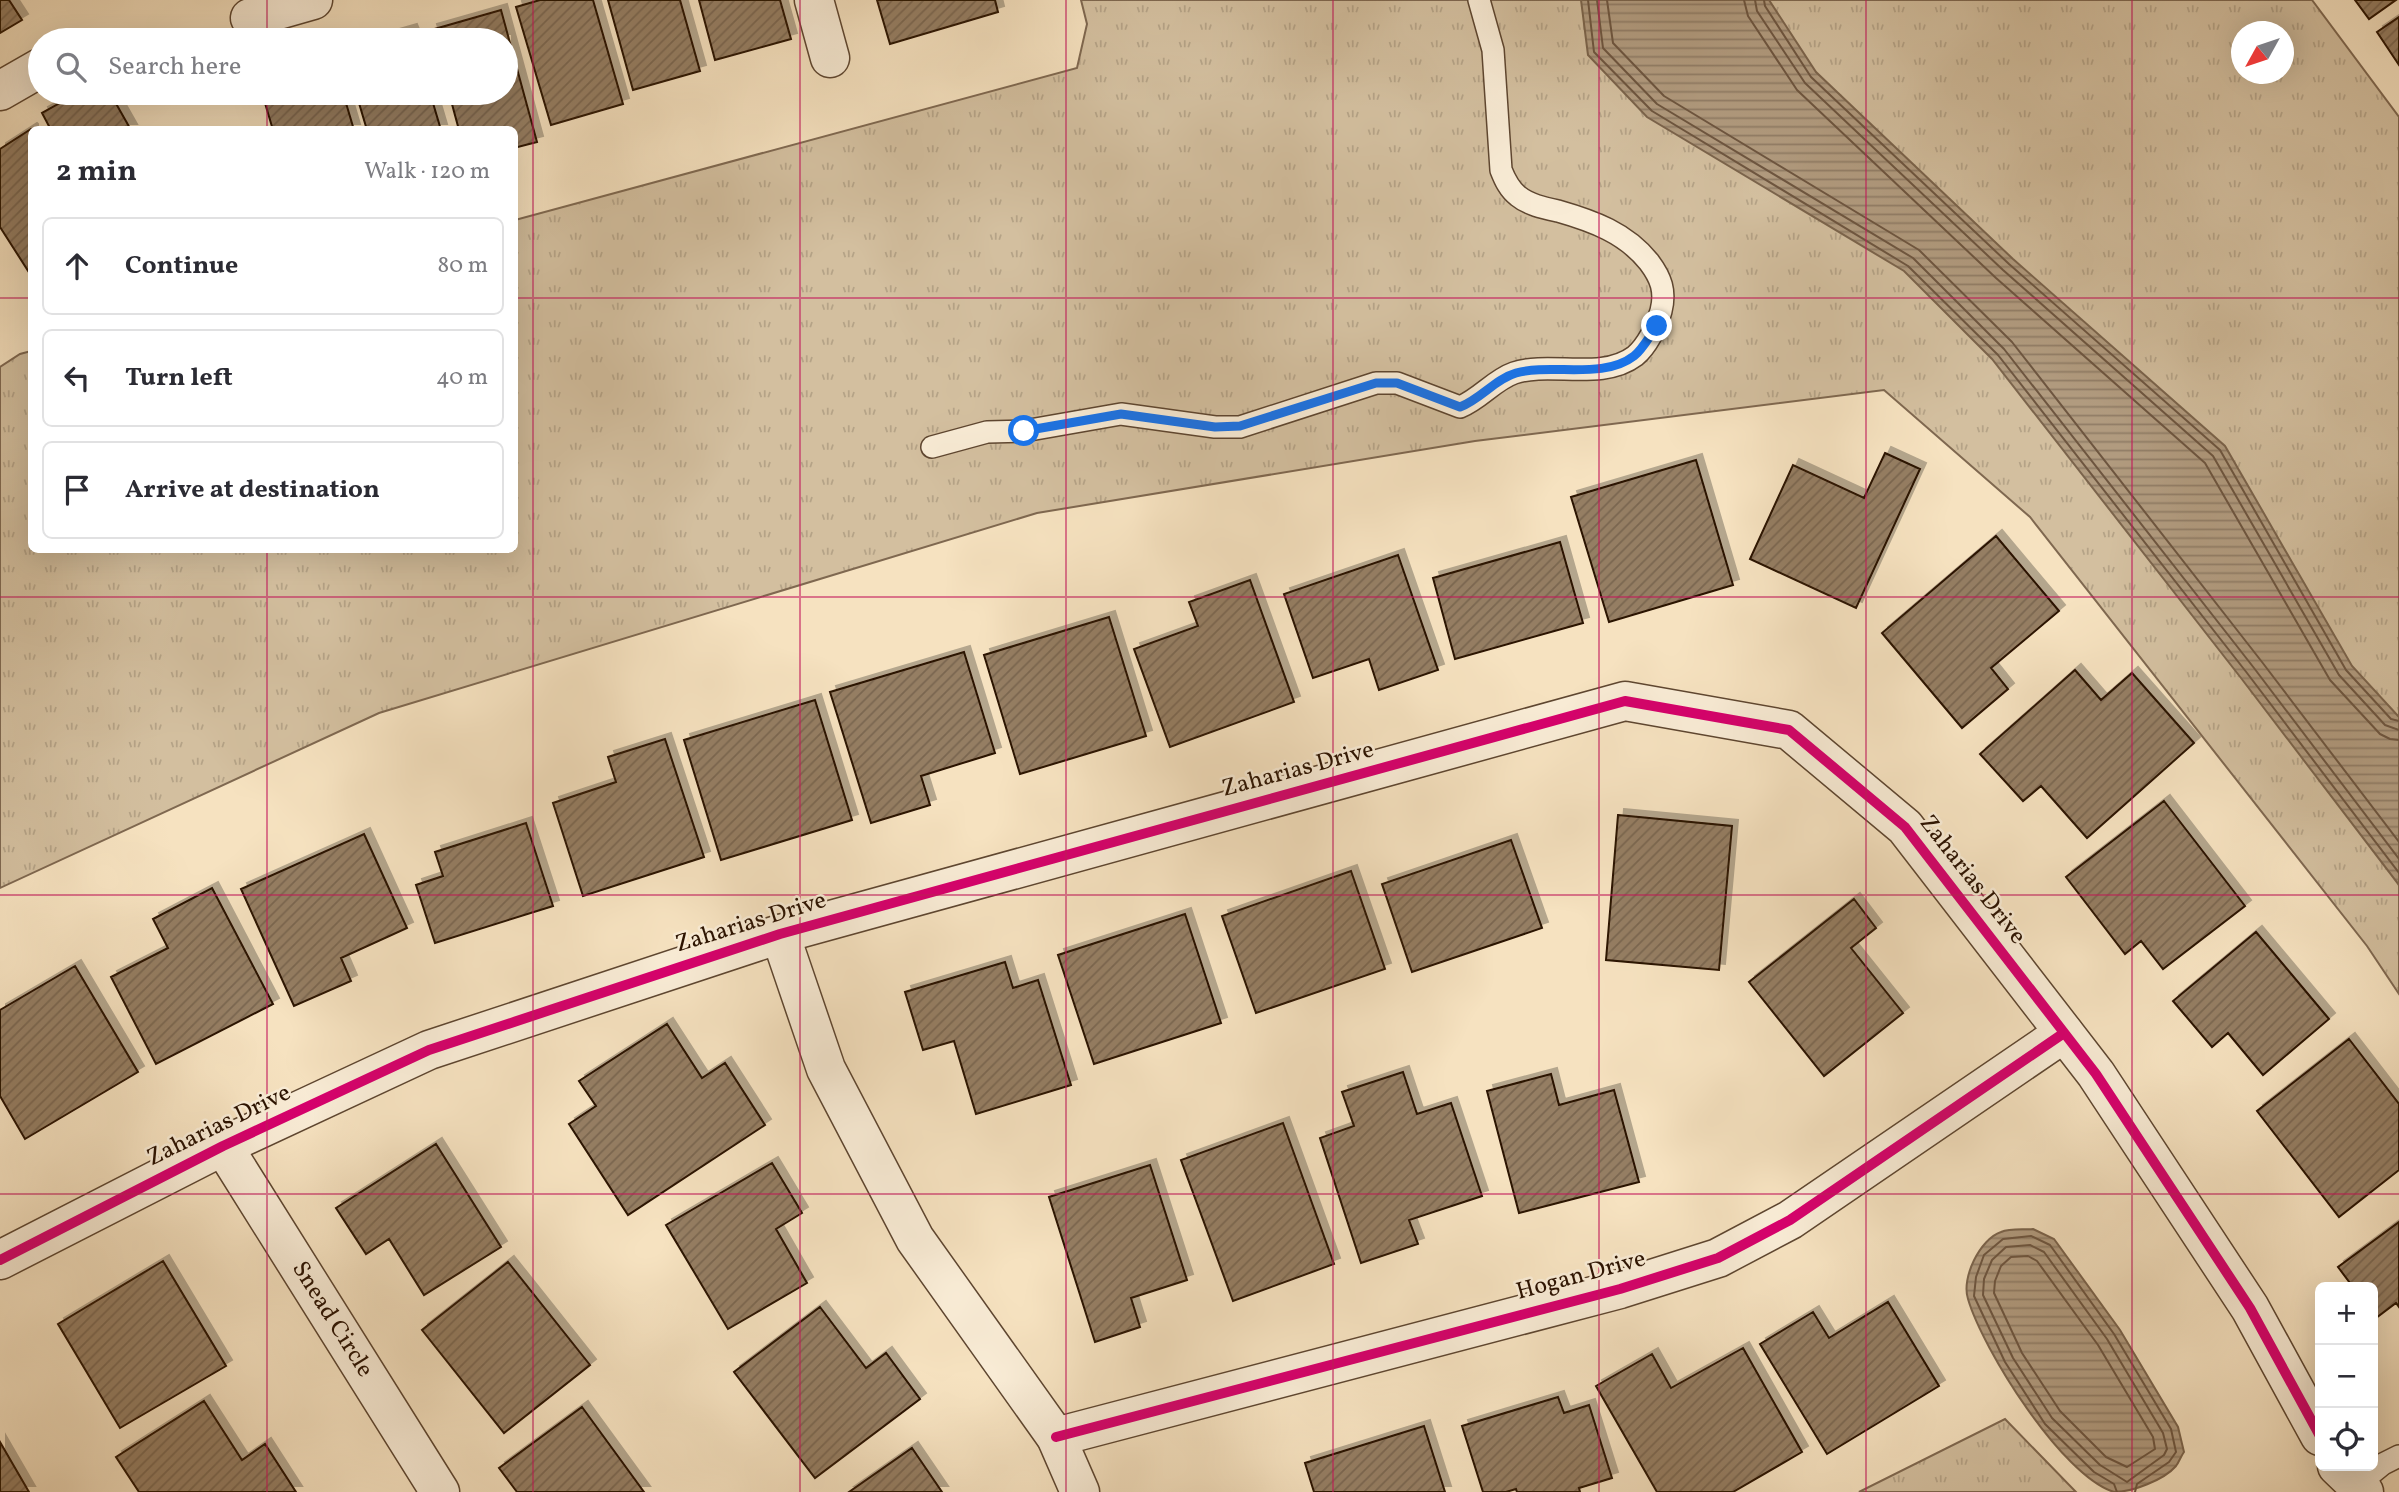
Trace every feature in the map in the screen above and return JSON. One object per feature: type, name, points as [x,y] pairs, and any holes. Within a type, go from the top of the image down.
[{"type":"street","points":[[250,18],[313,0]]},
{"type":"street","points":[[814,0],[830,58]]},
{"type":"street","points":[[0,91],[28,75]]},
{"type":"street","name":"Zaharias Drive","points":[[0,1260],[223,1146],[429,1049],[780,934],[1625,701],[1789,730],[1905,827],[2096,1074],[2250,1308],[2315,1427]]},
{"type":"street","name":"Zaharias Drive","points":[[780,934],[826,1069],[915,1239],[1056,1437],[1080,1492]]},
{"type":"street","name":"Hogan Drive","points":[[1056,1437],[1620,1289],[1718,1258],[1790,1220],[2064,1033]]},
{"type":"street","name":"Snead Circle","points":[[223,1146],[440,1492]]},
{"type":"lane","points":[[932,447],[987,432],[1024,431],[1121,414],[1215,427],[1240,426],[1376,383],[1397,383],[1460,407],[1472,402],[1514,373],[1587,369],[1618,364],[1635,356],[1657,326],[1665,296],[1658,275],[1640,251],[1616,232],[1582,218],[1534,205],[1519,198],[1508,186],[1500,170],[1493,50],[1479,0]]},
{"type":"lane","points":[[2351,1484],[2399,1456]]},
{"type":"green space","points":[[1081,0],[2312,0],[2399,117],[2399,994],[2367,946],[2030,517],[1884,390],[1475,441],[1037,513],[379,713],[0,888],[0,367],[28,352],[28,553],[518,553],[518,219],[1077,68],[1087,24]]},
{"type":"green space","points":[[2005,1419],[2076,1492],[1859,1492]]},
{"type":"water","points":[[1581,0],[1769,0],[1816,72],[2013,259],[2225,446],[2352,666],[2399,717],[2399,885],[1992,359],[1904,271],[1647,117],[1588,55]]},
{"type":"water","points":[[2033,1229],[2054,1239],[2120,1330],[2178,1427],[2184,1452],[2171,1471],[2156,1480],[2130,1490],[2114,1492],[2093,1481],[2071,1462],[2027,1409],[1976,1321],[1968,1299],[1967,1281],[1979,1251],[1986,1242],[2001,1232]]},
{"type":"building","points":[[0,0],[9,0],[22,20],[0,33]]},
{"type":"building","points":[[540,0],[593,0],[623,104],[551,125],[516,7]]},
{"type":"building","points":[[608,0],[680,0],[700,71],[633,90]]},
{"type":"building","points":[[699,0],[780,0],[791,39],[715,60]]},
{"type":"building","points":[[877,0],[995,0],[998,12],[890,44]]},
{"type":"building","points":[[2355,0],[2396,0],[2369,19]]},
{"type":"building","points":[[501,10],[506,28],[438,28]]},
{"type":"building","points":[[2399,17],[2399,65],[2377,32]]},
{"type":"building","points":[[518,72],[537,142],[518,147],[518,126],[458,126],[452,105],[518,105]]},
{"type":"building","points":[[56,105],[117,105],[129,126],[49,126],[42,113]]},
{"type":"building","points":[[266,105],[347,105],[353,126],[272,126]]},
{"type":"building","points":[[360,105],[434,105],[440,126],[366,126]]},
{"type":"building","points":[[28,131],[28,271],[0,227],[0,149]]},
{"type":"building","points":[[1885,453],[1920,469],[1856,608],[1750,559],[1793,465],[1864,498]]},
{"type":"building","points":[[1696,460],[1733,585],[1609,622],[1571,497]]},
{"type":"building","points":[[1996,536],[2059,611],[1991,668],[2008,689],[1962,728],[1882,633]]},
{"type":"building","points":[[1560,542],[1583,623],[1455,659],[1433,578]]},
{"type":"building","points":[[1398,555],[1438,670],[1379,690],[1369,659],[1313,678],[1284,594]]},
{"type":"building","points":[[1250,580],[1294,702],[1170,747],[1134,649],[1198,626],[1189,602]]},
{"type":"building","points":[[1109,617],[1146,736],[1020,774],[984,655]]},
{"type":"building","points":[[964,652],[995,753],[921,776],[930,805],[871,823],[830,692]]},
{"type":"building","points":[[2075,670],[2101,700],[2132,673],[2194,743],[2087,838],[2041,786],[2023,801],[1980,754]]},
{"type":"building","points":[[815,700],[852,820],[721,860],[684,740]]},
{"type":"building","points":[[665,739],[704,857],[583,896],[553,803],[616,782],[608,757]]},
{"type":"building","points":[[2164,801],[2245,906],[2163,969],[2141,941],[2125,954],[2066,877]]},
{"type":"building","points":[[1618,815],[1732,826],[1719,970],[1606,960]]},
{"type":"building","points":[[526,823],[553,906],[435,943],[416,885],[443,876],[435,852]]},
{"type":"building","points":[[364,834],[407,928],[341,958],[351,981],[294,1006],[241,889]]},
{"type":"building","points":[[1511,840],[1542,928],[1412,972],[1382,884]]},
{"type":"building","points":[[1351,871],[1385,969],[1256,1013],[1222,916]]},
{"type":"building","points":[[212,888],[273,1004],[156,1064],[111,977],[168,948],[153,919]]},
{"type":"building","points":[[1854,899],[1876,928],[1851,948],[1903,1013],[1824,1076],[1749,982]]},
{"type":"building","points":[[1185,914],[1221,1023],[1094,1064],[1058,955]]},
{"type":"building","points":[[2256,932],[2329,1019],[2263,1075],[2228,1033],[2212,1047],[2173,1001]]},
{"type":"building","points":[[1005,962],[1013,988],[1038,980],[1071,1085],[976,1114],[954,1041],[923,1050],[905,992]]},
{"type":"building","points":[[75,966],[138,1072],[25,1139],[0,1096],[0,1010]]},
{"type":"building","points":[[667,1024],[702,1078],[725,1063],[765,1125],[628,1215],[569,1124],[596,1106],[579,1081]]},
{"type":"building","points":[[2349,1039],[2399,1104],[2399,1170],[2339,1217],[2257,1111]]},
{"type":"building","points":[[1403,1072],[1417,1114],[1451,1103],[1482,1196],[1409,1220],[1418,1244],[1361,1263],[1320,1138],[1354,1126],[1342,1092]]},
{"type":"building","points":[[1551,1074],[1559,1105],[1614,1090],[1639,1182],[1519,1213],[1487,1091]]},
{"type":"building","points":[[1283,1123],[1334,1264],[1233,1301],[1181,1160]]},
{"type":"building","points":[[436,1144],[501,1247],[424,1295],[389,1239],[366,1254],[336,1208]]},
{"type":"building","points":[[772,1163],[802,1213],[776,1229],[807,1283],[728,1329],[666,1225]]},
{"type":"building","points":[[1150,1165],[1187,1280],[1131,1298],[1140,1327],[1095,1342],[1049,1197]]},
{"type":"building","points":[[2399,1222],[2399,1307],[2396,1303],[2378,1316],[2378,1282],[2349,1282],[2338,1267]]},
{"type":"building","points":[[163,1261],[226,1366],[120,1428],[58,1324]]},
{"type":"building","points":[[508,1262],[590,1365],[504,1433],[422,1330]]},
{"type":"building","points":[[1888,1302],[1939,1386],[1827,1454],[1760,1344],[1813,1312],[1829,1338]]},
{"type":"building","points":[[820,1307],[866,1368],[886,1353],[920,1399],[815,1478],[734,1372]]},
{"type":"building","points":[[1743,1348],[1802,1452],[1733,1492],[1657,1492],[1596,1386],[1652,1354],[1671,1388]]},
{"type":"building","points":[[1558,1397],[1564,1413],[1589,1405],[1612,1478],[1579,1488],[1580,1492],[1517,1492],[1516,1489],[1483,1492],[1462,1426]]},
{"type":"building","points":[[204,1401],[242,1460],[265,1444],[296,1492],[139,1492],[116,1457]]},
{"type":"building","points":[[582,1407],[644,1492],[517,1492],[499,1468]]},
{"type":"building","points":[[1424,1426],[1445,1492],[1314,1492],[1305,1463]]},
{"type":"building","points":[[0,1442],[29,1492],[0,1492]]},
{"type":"building","points":[[912,1448],[942,1492],[849,1492]]},
{"type":"cycle path","points":[[0,1260],[223,1146],[429,1050],[780,934],[1625,701],[1789,730],[1905,827],[2096,1074],[2250,1308],[2315,1427]]},
{"type":"cycle path","points":[[1056,1437],[1620,1289],[1718,1258],[1790,1220],[2064,1033]]},
{"type":"route","points":[[1024,431],[1121,414],[1215,427],[1240,426],[1376,383],[1397,383],[1460,407],[1472,402],[1514,373],[1587,369],[1618,364],[1635,356],[1657,326]]}]
